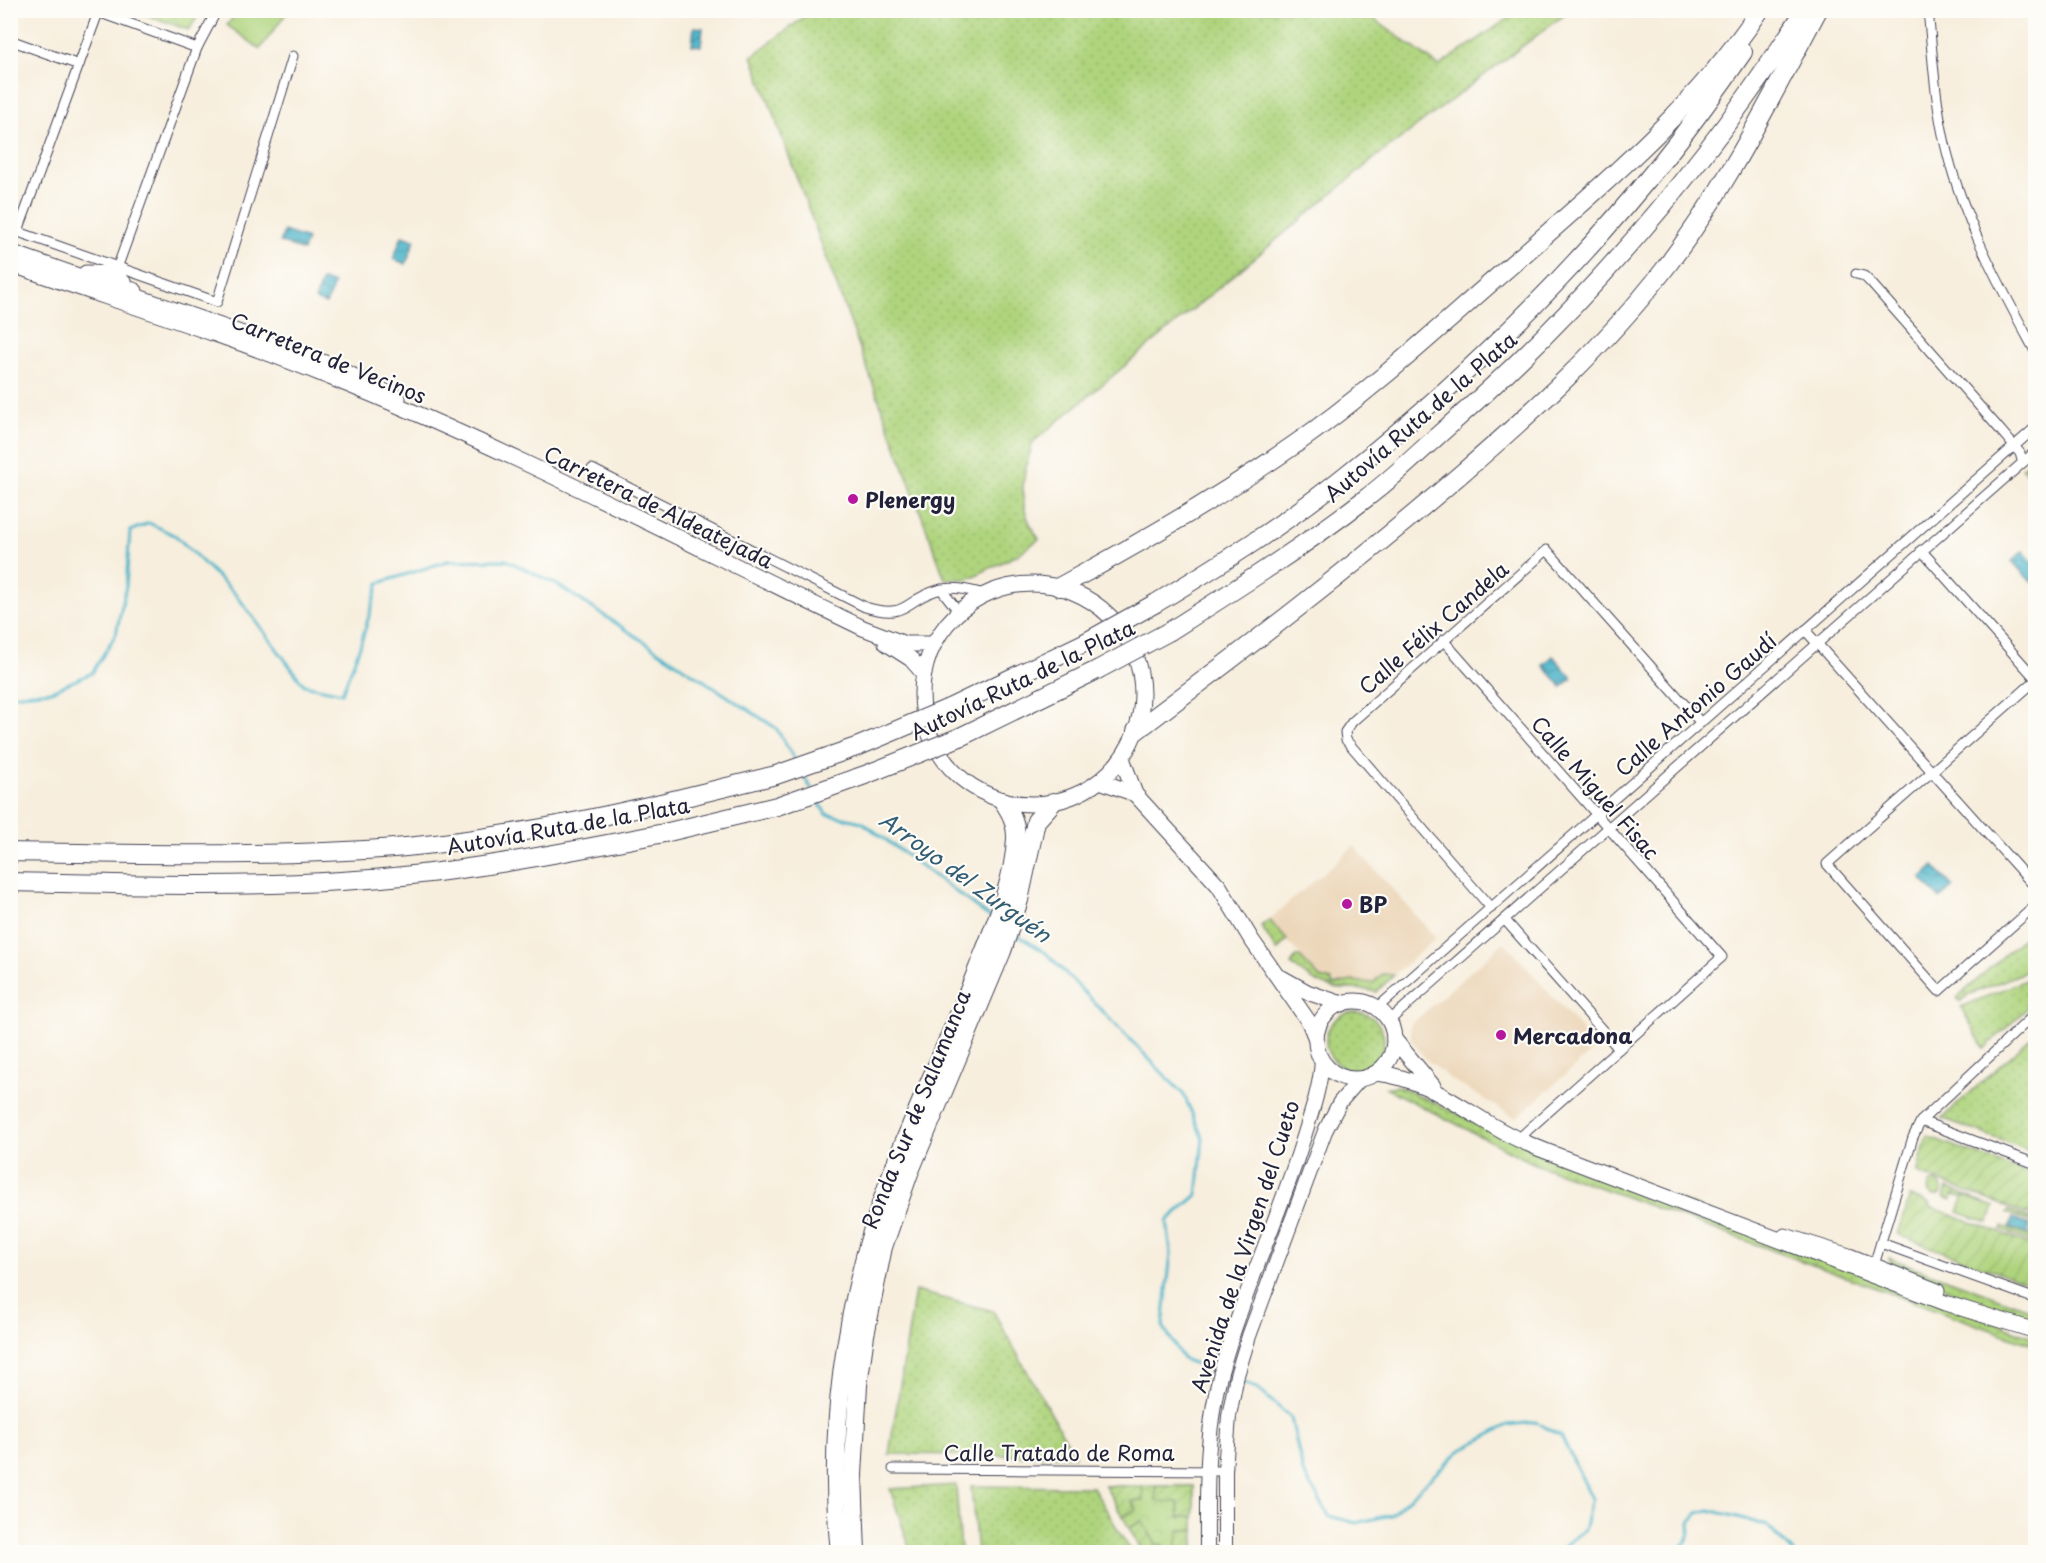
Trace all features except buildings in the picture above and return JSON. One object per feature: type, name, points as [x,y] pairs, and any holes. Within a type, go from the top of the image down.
[{"type":"highway","points":[[1059,587],[1234,485],[1296,444],[1353,399],[1630,160],[1674,116],[1740,41],[1760,10]]},
{"type":"highway","name":"Autovía Ruta de la Plata","points":[[10,852],[208,855],[406,847],[502,835],[600,817],[776,775],[859,746],[949,708],[1084,643],[1156,603],[1203,575],[1347,474],[1479,358],[1540,300],[1662,161],[1728,74],[1771,10]]},
{"type":"highway","name":"Autovía Ruta de la Plata","points":[[10,882],[208,886],[343,881],[501,865],[664,833],[777,806],[865,775],[960,737],[1097,670],[1170,631],[1366,499],[1506,376],[1623,254],[1689,176],[1756,87],[1805,10]]},
{"type":"highway","points":[[1136,731],[1286,620],[1380,545],[1498,442],[1599,345],[1663,271],[1691,232],[1744,148],[1818,10]]},
{"type":"highway","name":"Ronda Sur de Salamanca","points":[[1002,801],[1015,820],[1016,841],[1007,910]]},
{"type":"highway","name":"Ronda Sur de Salamanca","points":[[840,1552],[837,1522],[838,1430],[848,1335],[869,1242],[996,946],[1036,821],[1053,802]]},
{"type":"highway","name":"Ronda Sur de Salamanca","points":[[856,1552],[853,1520],[854,1443],[865,1335],[883,1247],[918,1131]]},
{"type":"main road","name":"Carretera de Vecinos","points":[[11,252],[115,276],[187,312],[331,365],[382,388],[436,422]]},
{"type":"main road","points":[[10,262],[26,264],[98,288],[115,276],[119,297],[219,335]]},
{"type":"main road","name":"Carretera de Vecinos","points":[[10,262],[219,335],[327,376],[436,422]]},
{"type":"main road","name":"Carretera de Aldeatejada","points":[[436,422],[863,628],[905,644],[934,644]]},
{"type":"main road","points":[[1016,585],[1059,587],[1095,603],[1127,639],[1141,678],[1141,705],[1136,731],[1122,758],[1100,781],[1080,793],[1053,802],[1019,804],[1002,801],[965,780],[942,756],[927,728],[922,705],[924,674],[934,644],[959,612],[984,594],[1016,585]]},
{"type":"main road","name":"Carretera de Aldeatejada","points":[[863,628],[911,659],[924,674]]},
{"type":"main road","points":[[1122,758],[1134,794],[1219,886],[1251,939],[1309,1022],[1322,1061],[1339,1076],[1360,1079],[1376,1073],[1389,1058],[1394,1039]]},
{"type":"main road","points":[[1100,781],[1134,794]]},
{"type":"main road","points":[[1278,976],[1307,992],[1342,1004],[1366,1003],[1377,1008],[1389,1021],[1394,1039],[1437,1090]]},
{"type":"main road","points":[[1316,1039],[1324,1017],[1342,1004]]},
{"type":"main road","name":"Avenida de la Virgen del Cueto","points":[[1207,1552],[1208,1471],[1212,1416],[1221,1373],[1309,1120],[1322,1061]]},
{"type":"main road","points":[[1376,1073],[1410,1079],[1437,1090],[1518,1139],[1806,1252],[1926,1296],[2036,1331]]},
{"type":"main road","name":"Avenida de la Virgen del Cueto","points":[[1225,1552],[1225,1471],[1229,1416],[1249,1336],[1325,1131],[1340,1102],[1360,1079]]},
{"type":"main road","points":[[1754,1230],[1806,1241],[1874,1265],[1959,1301],[1974,1311]]},
{"type":"main road","points":[[1806,1252],[1831,1255],[1865,1268],[1874,1265]]},
{"type":"main road","points":[[1874,1265],[1879,1273],[1908,1283],[1926,1296]]},
{"type":"street","points":[[115,276],[197,48],[217,10]]},
{"type":"street","points":[[1928,10],[1937,107],[1957,186],[1988,262],[2036,353]]},
{"type":"street","points":[[197,48],[98,11],[14,230],[115,276],[217,302],[293,56]]},
{"type":"street","points":[[10,40],[79,65]]},
{"type":"street","points":[[1856,274],[1864,276],[1871,283],[2022,460]]},
{"type":"street","name":"Calle Antonio Gaudí","points":[[1377,1008],[2036,427]]},
{"type":"street","name":"Calle Antonio Gaudí","points":[[1389,1021],[2022,460],[2036,451]]},
{"type":"street","points":[[592,469],[865,607],[883,613],[896,612],[941,589],[964,589],[984,594]]},
{"type":"street","name":"Calle Félix Candela","points":[[1491,908],[1348,745],[1345,732],[1352,722],[1443,640],[1547,550],[1701,723]]},
{"type":"street","points":[[1921,550],[2036,679],[1827,864],[1940,991],[2036,905]]},
{"type":"street","points":[[941,589],[959,612]]},
{"type":"street","points":[[1805,630],[2036,888]]},
{"type":"street","name":"Calle Miguel Fisac","points":[[1443,640],[1722,957],[1619,1049]]},
{"type":"street","points":[[1504,920],[1619,1049],[1518,1139]]},
{"type":"street","points":[[1874,1265],[1913,1137],[1921,1121],[2036,1013]]},
{"type":"street","points":[[1921,1121],[2036,1164]]},
{"type":"street","points":[[1881,1243],[2036,1299]]},
{"type":"street","name":"Calle Tratado de Roma","points":[[893,1469],[1225,1471]]},
{"type":"shaded area","name":"BP","points":[[1354,846],[1436,938],[1394,975],[1382,974],[1373,983],[1338,983],[1320,978],[1269,920]]},
{"type":"shaded area","points":[[1504,942],[1597,1047],[1516,1118],[1449,1078],[1425,1058],[1411,1040],[1410,1025]]},
{"type":"green space","points":[[135,11],[201,11],[189,30]]},
{"type":"green space","points":[[238,11],[288,11],[260,49],[227,25]]},
{"type":"green space","points":[[812,11],[1363,11],[1439,66],[1519,11],[1569,11],[1375,158],[1033,442],[1023,492],[1026,515],[1039,539],[1017,555],[968,579],[945,579],[752,56]]},
{"type":"green space","points":[[2035,458],[2035,484],[2022,468]]},
{"type":"green space","points":[[1269,920],[1287,940],[1277,951],[1261,926]]},
{"type":"green space","points":[[2035,927],[2035,968],[1968,995],[1960,1002],[1957,998]]},
{"type":"green space","points":[[1296,957],[1300,957],[1320,978],[1332,981],[1332,985],[1352,981],[1373,983],[1382,974],[1394,975],[1376,992],[1328,987],[1296,969],[1291,964]]},
{"type":"green space","points":[[2035,976],[2035,1001],[1984,1049],[1961,1007]]},
{"type":"green space","points":[[1355,1012],[1366,1014],[1379,1025],[1384,1041],[1382,1052],[1371,1065],[1355,1070],[1344,1068],[1331,1057],[1326,1041],[1328,1030],[1339,1017]]},
{"type":"green space","points":[[2035,1034],[2035,1153],[1942,1118]]},
{"type":"green space","points":[[1398,1086],[1465,1117],[2035,1338],[2035,1346],[1535,1164],[1385,1088]]},
{"type":"green space","points":[[1927,1136],[2035,1176],[2035,1217],[1917,1173]]},
{"type":"green space","points":[[1935,1182],[1940,1184],[1942,1189],[1940,1194],[1935,1196],[1930,1194],[1928,1189],[1930,1184]]},
{"type":"green space","points":[[1947,1188],[1973,1198],[1973,1200],[1953,1195],[1951,1200],[1944,1197]]},
{"type":"green space","points":[[1910,1196],[1930,1204],[1929,1206],[2035,1246],[2035,1286],[1898,1235]]},
{"type":"green space","points":[[1964,1196],[1994,1207],[1988,1223],[1958,1212]]},
{"type":"green space","points":[[2009,1210],[2035,1220],[2035,1243],[2001,1230],[2002,1226],[2029,1236],[2034,1223],[2007,1213]]},
{"type":"green space","points":[[1889,1258],[2035,1311],[2035,1325],[1980,1306],[1936,1283],[1892,1267]]},
{"type":"green space","points":[[915,1291],[993,1311],[1075,1456],[889,1454]]},
{"type":"green space","points":[[956,1485],[961,1552],[911,1552],[890,1489]]},
{"type":"green space","points":[[971,1486],[1093,1487],[1131,1552],[977,1552]]},
{"type":"green space","points":[[1105,1486],[1194,1486],[1194,1552],[1143,1552]]},
{"type":"green space","points":[[1105,1486],[1142,1486],[1143,1501],[1131,1501],[1136,1510],[1123,1517]]},
{"type":"green space","points":[[1156,1486],[1194,1486],[1194,1517],[1179,1517],[1178,1502],[1156,1501]]},
{"type":"green space","points":[[1142,1521],[1156,1544],[1163,1545],[1163,1552],[1143,1552],[1129,1528]]},
{"type":"green space","points":[[1179,1530],[1194,1530],[1194,1552],[1176,1552]]},
{"type":"water","points":[[694,27],[703,28],[701,46],[692,45]]},
{"type":"water","points":[[284,231],[307,239],[303,251],[280,242]]},
{"type":"water","points":[[402,236],[415,240],[406,264],[393,259]]},
{"type":"water","points":[[322,280],[334,284],[326,304],[315,300]]},
{"type":"water","points":[[2023,551],[2035,564],[2035,580],[2032,583],[2012,561]]},
{"type":"water","points":[[1553,656],[1572,678],[1562,687],[1543,665]]},
{"type":"water","points":[[1934,866],[1953,887],[1940,899],[1921,878]]},
{"type":"water","points":[[2013,1218],[2030,1225],[2027,1234],[2009,1227]]},
{"type":"waterway","name":"Arroyo del Zurguén","points":[[10,695],[51,691],[92,673],[116,634],[126,586],[130,531],[149,523],[176,536],[237,596],[304,685],[342,693],[360,646],[379,583],[448,561],[506,560],[556,584],[776,728],[796,762]]},
{"type":"waterway","name":"Arroyo del Zurguén","points":[[802,773],[811,788]]},
{"type":"waterway","name":"Arroyo del Zurguén","points":[[817,799],[826,814],[862,822],[991,918]]},
{"type":"waterway","name":"Arroyo del Zurguén","points":[[1014,933],[1046,953],[1184,1095],[1203,1139],[1197,1195],[1167,1221],[1171,1253],[1163,1326],[1183,1359],[1217,1372]]},
{"type":"waterway","name":"Arroyo del Zurguén","points":[[1240,1381],[1257,1388],[1291,1418],[1303,1472],[1329,1516],[1356,1523],[1391,1515],[1461,1450],[1508,1425],[1536,1422],[1561,1436],[1592,1498],[1584,1530],[1565,1545],[1561,1552]]},
{"type":"waterway","name":"Arroyo del Zurguén","points":[[1672,1552],[1687,1541],[1690,1522],[1698,1513],[1709,1510],[1767,1526],[1793,1552]]},
{"type":"place","name":"Plenergy","points":[[853,499]]},
{"type":"place","name":"BP","points":[[1347,904]]},
{"type":"place","name":"Mercadona","points":[[1501,1035]]}]
